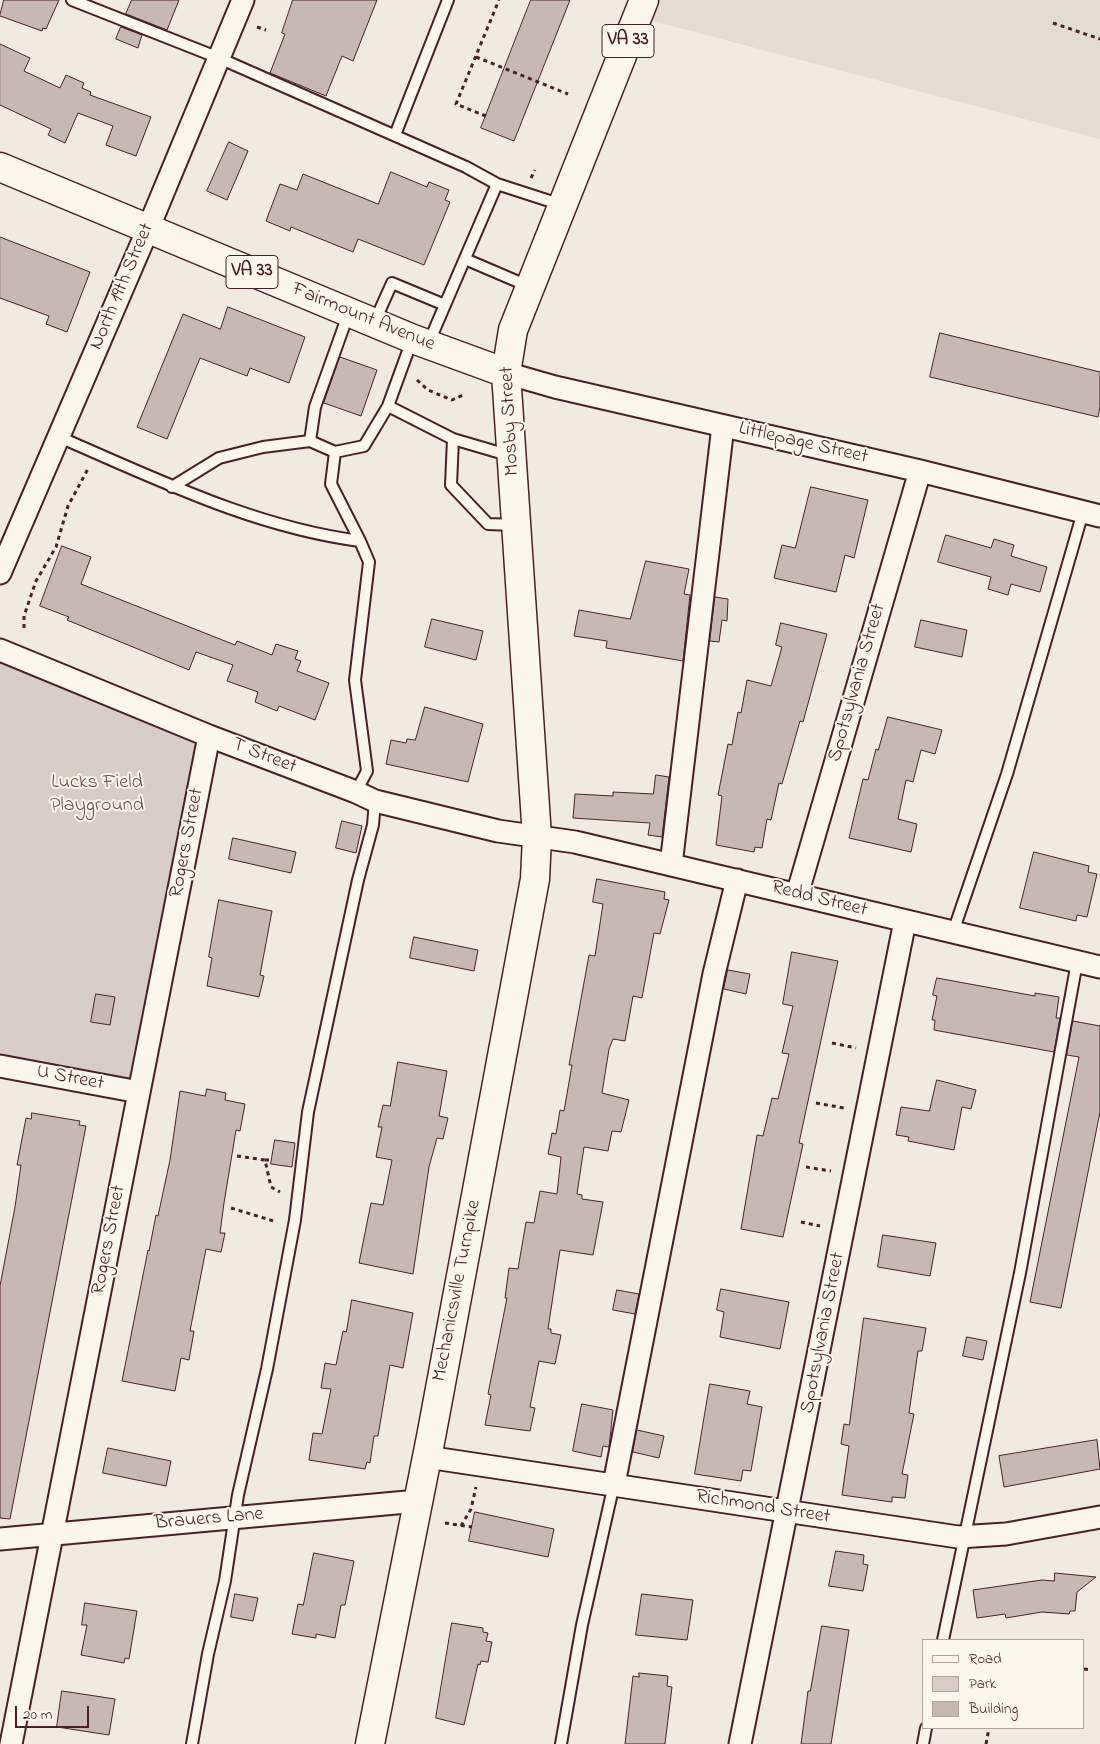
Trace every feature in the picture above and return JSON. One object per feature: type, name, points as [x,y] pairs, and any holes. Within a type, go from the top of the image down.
[{"type":"main road","name":"Mosby Street","points":[[537,837],[506,373],[513,330],[644,0]]},
{"type":"main road","name":"Fairmount Avenue","points":[[0,167],[420,342],[506,373]]},
{"type":"main road","name":"Mechanicsville Turnpike","points":[[370,1744],[427,1457],[530,914],[535,878],[537,837]]},
{"type":"street","name":"North 19th Street","points":[[0,573],[148,229],[242,0]]},
{"type":"street","name":"Littlepage Street","points":[[506,373],[555,387],[920,471],[1092,514]]},
{"type":"street","points":[[671,864],[723,426]]},
{"type":"street","name":"Spotsylvania Street","points":[[797,895],[920,471]]},
{"type":"street","name":"T Street","points":[[0,650],[209,736],[375,801],[498,831],[537,837]]},
{"type":"street","name":"Rogers Street","points":[[12,1744],[209,736]]},
{"type":"street","name":"Redd Street","points":[[537,837],[575,842],[671,864],[1100,967]]},
{"type":"street","points":[[614,1484],[714,974],[737,880]]},
{"type":"street","name":"Spotsylvania Street","points":[[740,1744],[905,921]]},
{"type":"street","name":"U Street","points":[[0,1066],[140,1092]]},
{"type":"street","name":"Richmond Street","points":[[427,1457],[963,1537],[1006,1534],[1100,1517]]},
{"type":"street","name":"Brauers Lane","points":[[0,1539],[418,1501]]},
{"type":"lane","points":[[72,0],[219,58],[466,166],[497,184],[563,205]]},
{"type":"lane","points":[[395,135],[448,0]]},
{"type":"lane","points":[[172,487],[219,458],[263,447],[310,441],[335,452],[364,446],[388,406],[420,342],[445,305],[497,184]]},
{"type":"lane","points":[[465,259],[530,287]]},
{"type":"lane","points":[[374,322],[392,283],[445,305]]},
{"type":"lane","points":[[310,441],[316,407],[349,312]]},
{"type":"lane","points":[[388,406],[453,439],[512,456]]},
{"type":"lane","points":[[59,437],[172,487],[244,515],[334,538],[360,541]]},
{"type":"lane","points":[[453,439],[450,485],[488,524],[517,525]]},
{"type":"lane","points":[[335,452],[331,484],[369,562],[355,680],[367,771],[356,792]]},
{"type":"lane","points":[[953,932],[1092,514]]},
{"type":"lane","points":[[192,1744],[208,1654],[225,1581],[234,1518],[267,1369],[294,1227],[308,1112],[358,880],[373,824],[375,801]]},
{"type":"lane","points":[[943,1639],[963,1537],[1020,1273],[1077,962]]},
{"type":"lane","points":[[561,1744],[582,1625],[614,1484]]},
{"type":"lane","points":[[923,1744],[926,1729]]},
{"type":"path","points":[[486,116],[456,104],[499,0]]},
{"type":"path","points":[[1053,23],[1100,39]]},
{"type":"path","points":[[476,57],[568,94]]},
{"type":"path","points":[[417,380],[428,390],[452,400],[463,395]]},
{"type":"path","points":[[24,628],[24,616],[36,580],[56,547],[68,506],[91,462]]},
{"type":"path","points":[[832,1042],[856,1048]]},
{"type":"path","points":[[816,1103],[844,1108]]},
{"type":"path","points":[[237,1156],[272,1160]]},
{"type":"path","points":[[265,1160],[271,1187],[283,1194]]},
{"type":"path","points":[[806,1167],[831,1172]]},
{"type":"path","points":[[231,1208],[294,1227]]},
{"type":"path","points":[[801,1222],[820,1226]]},
{"type":"path","points":[[461,1526],[471,1508],[476,1486]]},
{"type":"path","points":[[445,1523],[472,1527]]},
{"type":"path","points":[[1085,1669],[1091,1670]]},
{"type":"path","points":[[986,1744],[989,1729]]},
{"type":"shaded area","points":[[645,0],[1100,0],[1100,139],[638,17]]},
{"type":"green space","name":"Lucks Field Playground","points":[[0,648],[210,735],[140,1090],[0,1064]]},
{"type":"building","points":[[4,0],[59,0],[46,29],[43,28],[42,31],[0,16]]},
{"type":"building","points":[[132,0],[179,0],[167,30],[126,14]]},
{"type":"building","points":[[293,0],[377,0],[353,61],[342,56],[326,96],[270,73],[285,34],[282,33]]},
{"type":"building","points":[[531,0],[570,0],[514,141],[481,128]]},
{"type":"building","points":[[121,27],[142,35],[138,48],[116,39]]},
{"type":"building","points":[[0,44],[30,58],[24,71],[60,88],[66,75],[84,83],[82,88],[91,92],[90,95],[151,117],[136,156],[106,145],[113,126],[78,113],[65,143],[48,135],[51,129],[0,105]]},
{"type":"building","points":[[229,142],[248,151],[227,200],[207,191]]},
{"type":"building","points":[[391,172],[427,187],[429,182],[449,190],[445,200],[450,202],[424,265],[358,239],[353,252],[291,227],[290,231],[266,221],[280,184],[297,190],[303,174],[378,204]]},
{"type":"building","points":[[0,237],[90,272],[67,332],[46,324],[49,316],[0,298]]},
{"type":"building","points":[[228,307],[305,337],[289,383],[250,368],[247,376],[200,358],[167,439],[137,427],[183,314],[220,329]]},
{"type":"building","points":[[940,333],[1100,372],[1100,407],[1098,417],[930,377]]},
{"type":"building","points":[[340,357],[377,370],[361,416],[324,403]]},
{"type":"building","points":[[811,487],[868,500],[854,558],[845,555],[836,592],[774,578],[782,545],[795,548]]},
{"type":"building","points":[[946,535],[991,548],[994,539],[1014,545],[1011,556],[1047,567],[1040,592],[1011,584],[1008,595],[988,589],[991,577],[938,562]]},
{"type":"building","points":[[62,546],[91,557],[81,584],[235,645],[237,641],[272,655],[276,644],[298,651],[295,659],[301,661],[297,671],[329,683],[315,720],[279,706],[277,711],[255,702],[258,692],[227,681],[233,665],[196,652],[189,670],[67,620],[69,617],[40,606]]},
{"type":"building","points":[[646,561],[689,569],[684,594],[690,595],[683,661],[606,648],[607,641],[574,636],[579,610],[630,619]]},
{"type":"building","points":[[715,597],[728,599],[727,621],[722,620],[719,642],[710,641]]},
{"type":"building","points":[[432,619],[483,631],[476,660],[425,647]]},
{"type":"building","points":[[921,620],[967,630],[962,657],[915,647]]},
{"type":"building","points":[[781,623],[827,634],[803,722],[800,721],[782,784],[779,783],[771,820],[767,819],[762,848],[755,847],[754,852],[716,845],[722,796],[718,795],[728,744],[732,745],[738,712],[741,713],[747,680],[771,686],[782,647],[776,645]]},
{"type":"building","points":[[425,707],[483,724],[468,782],[386,764],[391,740],[406,743],[407,739],[415,740]]},
{"type":"building","points":[[888,717],[942,730],[935,754],[921,750],[913,782],[906,780],[898,819],[917,824],[911,852],[849,838],[863,779],[868,780],[876,749],[878,750]]},
{"type":"building","points":[[656,775],[669,777],[662,837],[648,835],[650,823],[573,818],[575,794],[613,796],[613,792],[653,794]]},
{"type":"building","points":[[342,821],[362,826],[356,853],[336,848]]},
{"type":"building","points":[[233,838],[296,852],[291,873],[229,859]]},
{"type":"building","points":[[1034,852],[1089,866],[1088,872],[1097,874],[1087,917],[1077,915],[1076,921],[1020,908]]},
{"type":"building","points":[[597,879],[665,892],[664,899],[669,900],[660,934],[654,933],[642,998],[633,996],[625,1041],[613,1039],[609,1049],[602,1093],[629,1100],[621,1132],[612,1131],[608,1151],[584,1147],[577,1194],[582,1195],[582,1199],[603,1202],[593,1255],[560,1250],[548,1329],[551,1329],[551,1333],[561,1335],[555,1364],[539,1361],[530,1407],[535,1408],[530,1431],[485,1425],[491,1395],[488,1394],[507,1298],[505,1298],[509,1268],[518,1269],[526,1222],[534,1223],[540,1191],[557,1194],[561,1157],[548,1154],[552,1133],[556,1134],[560,1110],[564,1111],[572,1065],[569,1065],[589,955],[595,956],[603,904],[593,902]]},
{"type":"building","points":[[219,900],[272,911],[260,975],[264,976],[259,997],[207,986],[212,958],[209,957]]},
{"type":"building","points":[[414,937],[478,950],[474,971],[410,958]]},
{"type":"building","points":[[792,952],[838,961],[799,1143],[803,1144],[783,1237],[741,1229],[757,1135],[763,1136],[772,1098],[778,1099],[789,1054],[782,1053],[793,1006],[783,1004]]},
{"type":"building","points":[[728,970],[750,974],[746,994],[724,989]]},
{"type":"building","points":[[937,978],[1035,996],[1035,993],[1059,997],[1056,1018],[1060,1018],[1054,1052],[934,1030],[935,1020],[932,1020],[937,996],[933,995]]},
{"type":"building","points":[[96,994],[115,997],[110,1025],[91,1022]]},
{"type":"building","points":[[1073,1021],[1100,1026],[1100,1112],[1061,1308],[1030,1302],[1079,1057],[1067,1055]]},
{"type":"building","points":[[398,1062],[447,1071],[439,1116],[448,1118],[443,1139],[437,1138],[429,1167],[413,1274],[359,1263],[371,1203],[383,1205],[392,1160],[376,1157],[382,1127],[378,1127],[383,1105],[390,1106]]},
{"type":"building","points":[[937,1080],[976,1090],[971,1109],[962,1107],[954,1150],[908,1141],[909,1137],[896,1135],[901,1107],[929,1111]]},
{"type":"building","points":[[207,1089],[226,1093],[225,1100],[245,1104],[240,1131],[236,1130],[224,1203],[220,1233],[225,1233],[221,1252],[206,1249],[190,1331],[194,1331],[189,1360],[181,1358],[175,1391],[122,1381],[148,1250],[156,1215],[158,1216],[170,1160],[180,1091],[205,1096]]},
{"type":"building","points":[[32,1113],[80,1121],[79,1125],[86,1126],[10,1519],[0,1518],[0,1286],[21,1165],[17,1165],[26,1118],[31,1119]]},
{"type":"building","points":[[275,1140],[295,1143],[292,1167],[271,1164]]},
{"type":"building","points":[[883,1235],[936,1243],[930,1276],[878,1267]]},
{"type":"building","points":[[721,1289],[789,1302],[780,1349],[720,1337],[724,1312],[717,1310]]},
{"type":"building","points":[[617,1290],[639,1294],[635,1314],[613,1310]]},
{"type":"building","points":[[352,1300],[413,1313],[403,1368],[390,1365],[378,1436],[374,1436],[370,1463],[367,1462],[365,1469],[309,1460],[313,1433],[322,1434],[331,1389],[321,1388],[325,1363],[336,1365],[343,1331],[346,1332]]},
{"type":"building","points":[[864,1318],[926,1328],[922,1351],[918,1351],[909,1413],[914,1414],[902,1474],[908,1475],[905,1498],[892,1497],[892,1502],[842,1495],[849,1446],[841,1444],[844,1424],[849,1425]]},
{"type":"building","points":[[967,1337],[987,1341],[983,1360],[963,1356]]},
{"type":"building","points":[[710,1384],[750,1391],[747,1404],[762,1407],[751,1471],[743,1470],[741,1481],[695,1474]]},
{"type":"building","points":[[582,1404],[613,1410],[609,1447],[603,1446],[601,1457],[573,1451]]},
{"type":"building","points":[[637,1430],[664,1436],[659,1458],[633,1452]]},
{"type":"building","points":[[1097,1440],[1100,1469],[1004,1487],[999,1456]]},
{"type":"building","points":[[108,1448],[171,1461],[166,1486],[103,1473]]},
{"type":"building","points":[[475,1512],[554,1529],[548,1557],[469,1541]]},
{"type":"building","points":[[836,1551],[864,1555],[863,1564],[868,1565],[863,1591],[829,1586]]},
{"type":"building","points":[[314,1553],[354,1561],[345,1605],[341,1605],[335,1638],[316,1634],[316,1638],[292,1634],[298,1604],[303,1605]]},
{"type":"building","points":[[1055,1573],[1096,1577],[1077,1592],[1075,1611],[1070,1611],[1069,1614],[1042,1612],[1006,1618],[1005,1614],[977,1618],[973,1590],[1042,1580],[1054,1581]]},
{"type":"building","points":[[235,1594],[258,1598],[253,1621],[231,1617]]},
{"type":"building","points":[[642,1594],[693,1600],[687,1640],[636,1635]]},
{"type":"building","points":[[85,1603],[137,1611],[129,1659],[125,1658],[124,1663],[81,1655],[87,1625],[82,1625]]},
{"type":"building","points":[[452,1623],[483,1628],[483,1632],[488,1633],[486,1641],[492,1642],[488,1662],[481,1661],[480,1665],[478,1664],[464,1725],[436,1718]]},
{"type":"building","points":[[822,1626],[849,1630],[831,1744],[801,1744],[808,1691],[810,1691]]},
{"type":"building","points":[[639,1673],[668,1676],[667,1686],[672,1687],[665,1744],[625,1744],[633,1676],[639,1677]]},
{"type":"building","points":[[62,1691],[115,1699],[109,1735],[57,1727]]}]
